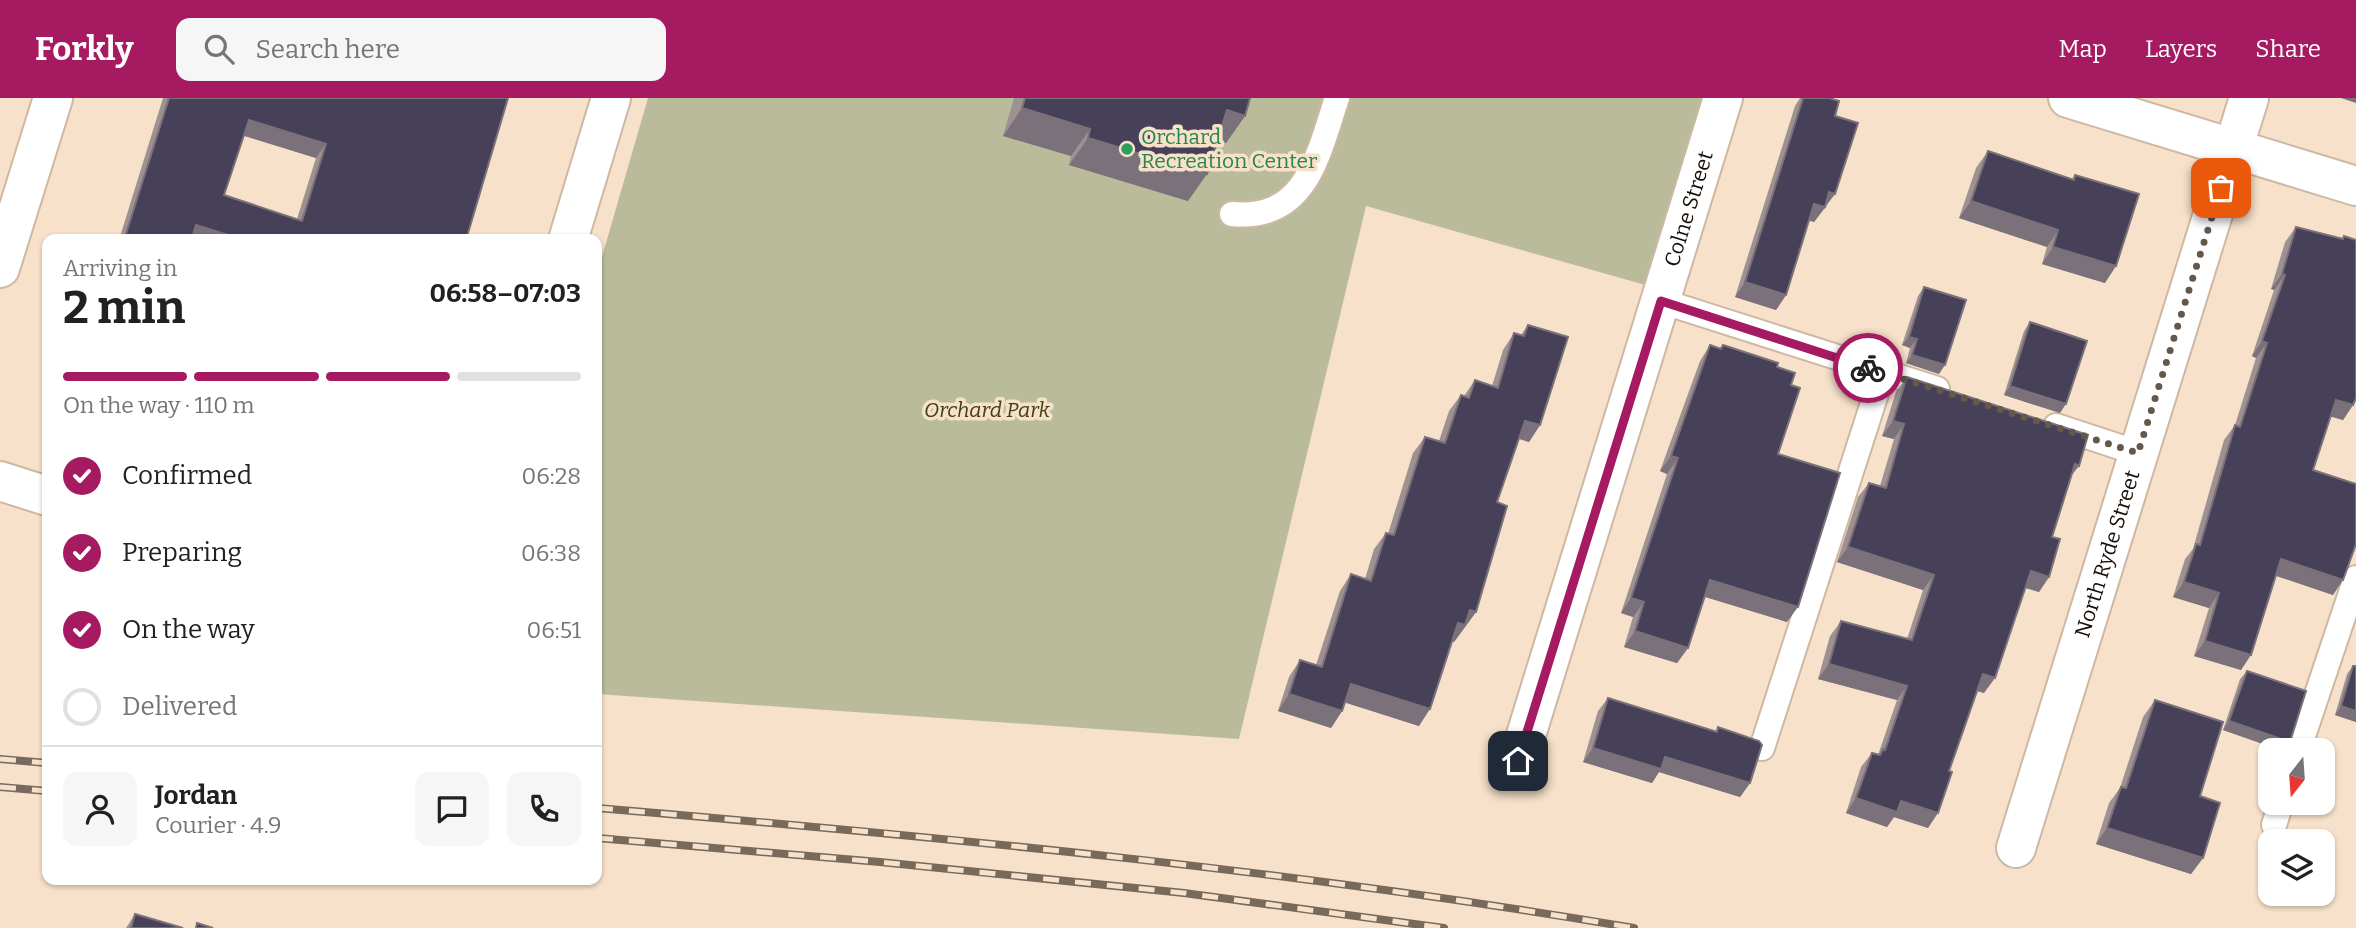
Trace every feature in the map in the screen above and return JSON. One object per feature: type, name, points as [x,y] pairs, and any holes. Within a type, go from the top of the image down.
[{"type":"street","points":[[0,268],[53,98]]},
{"type":"street","points":[[570,234],[611,98]]},
{"type":"street","name":"Colne Street","points":[[1518,761],[1723,98]]},
{"type":"street","points":[[2068,98],[2356,186]]},
{"type":"street","name":"North Ryde Street","points":[[2016,848],[2249,98]]},
{"type":"street","points":[[0,481],[42,494]]},
{"type":"lane","points":[[1231,214],[1253,214],[1275,207],[1296,195],[1315,165],[1337,98]]},
{"type":"lane","points":[[1661,301],[1961,397]]},
{"type":"lane","points":[[1762,748],[1883,372]]},
{"type":"lane","points":[[2039,421],[2138,453]]},
{"type":"lane","points":[[2302,738],[2356,578]]},
{"type":"green space","name":"Orchard Park","points":[[648,98],[1706,98],[1649,286],[1366,206],[1239,739],[602,694],[602,257]]},
{"type":"building","points":[[169,98],[508,98],[468,234],[225,234],[196,225],[193,234],[126,234]],"holes":[[[249,120],[326,144],[302,221],[224,195]]]},
{"type":"building","points":[[1025,98],[1250,98],[1245,116],[1227,110],[1207,174],[1088,138],[1090,129],[1022,108]]},
{"type":"building","points":[[1803,98],[1829,98],[1839,101],[1835,116],[1858,123],[1835,194],[1829,192],[1825,207],[1814,204],[1786,295],[1745,282]]},
{"type":"building","points":[[1988,151],[2074,180],[2075,175],[2139,194],[2116,266],[2053,247],[2058,230],[1971,201]]},
{"type":"building","points":[[2296,227],[2356,240],[2356,398],[2353,405],[2336,400],[2313,470],[2356,484],[2356,544],[2343,580],[2281,559],[2251,655],[2205,641],[2219,593],[2184,582],[2196,544],[2200,545],[2235,425],[2240,427],[2267,343],[2262,341],[2285,275],[2282,274]]},
{"type":"building","points":[[1924,287],[1966,300],[1945,365],[1912,355],[1917,339],[1909,337]]},
{"type":"building","points":[[2030,322],[2087,341],[2066,404],[2010,386]]},
{"type":"building","points":[[1528,325],[1568,337],[1540,425],[1525,421],[1497,502],[1507,506],[1476,612],[1470,610],[1465,625],[1458,623],[1430,709],[1351,684],[1342,711],[1289,694],[1300,660],[1322,667],[1351,574],[1371,581],[1386,533],[1394,535],[1425,437],[1445,443],[1461,395],[1469,398],[1475,380],[1498,388],[1514,333],[1524,336]]},
{"type":"building","points":[[1710,345],[1721,349],[1723,345],[1778,363],[1777,367],[1795,373],[1791,385],[1800,388],[1778,454],[1840,473],[1798,607],[1710,580],[1688,648],[1635,631],[1644,602],[1631,598],[1678,458],[1671,456]]},
{"type":"building","points":[[1907,377],[2088,435],[2079,466],[2075,464],[2052,537],[2060,539],[2049,577],[2031,571],[1995,678],[1983,674],[1949,771],[1952,772],[1938,813],[1901,801],[1897,812],[1856,798],[1872,753],[1880,755],[1883,749],[1885,750],[1907,686],[1829,664],[1841,621],[1912,640],[1934,575],[1848,547],[1869,483],[1886,488],[1904,424],[1893,421]]},
{"type":"building","points":[[2353,666],[2356,666],[2356,711],[2341,706]]},
{"type":"building","points":[[2247,671],[2306,691],[2291,738],[2278,738],[2229,721]]},
{"type":"building","points":[[1608,698],[1717,732],[1718,727],[1759,741],[1762,745],[1750,783],[1665,757],[1661,769],[1593,748]]},
{"type":"building","points":[[2155,700],[2223,722],[2200,796],[2220,803],[2203,858],[2107,828],[2121,787],[2126,788]]},
{"type":"building","points":[[135,914],[183,928],[131,928]]},
{"type":"building","points":[[197,923],[213,928],[196,928]]},
{"type":"railway","points":[[0,759],[42,763]]},
{"type":"railway","points":[[0,787],[42,791]]},
{"type":"railway","points":[[602,808],[987,843],[1247,872],[1505,907],[1634,928]]},
{"type":"railway","points":[[602,838],[880,862],[1184,893],[1444,928]]},
{"type":"way so far","points":[[1868,368],[2138,453],[2221,188]]},
{"type":"place","name":"Orchard Recreation Center","points":[[1127,149]]},
{"type":"route","points":[[1518,761],[1661,301],[1868,368]]}]
